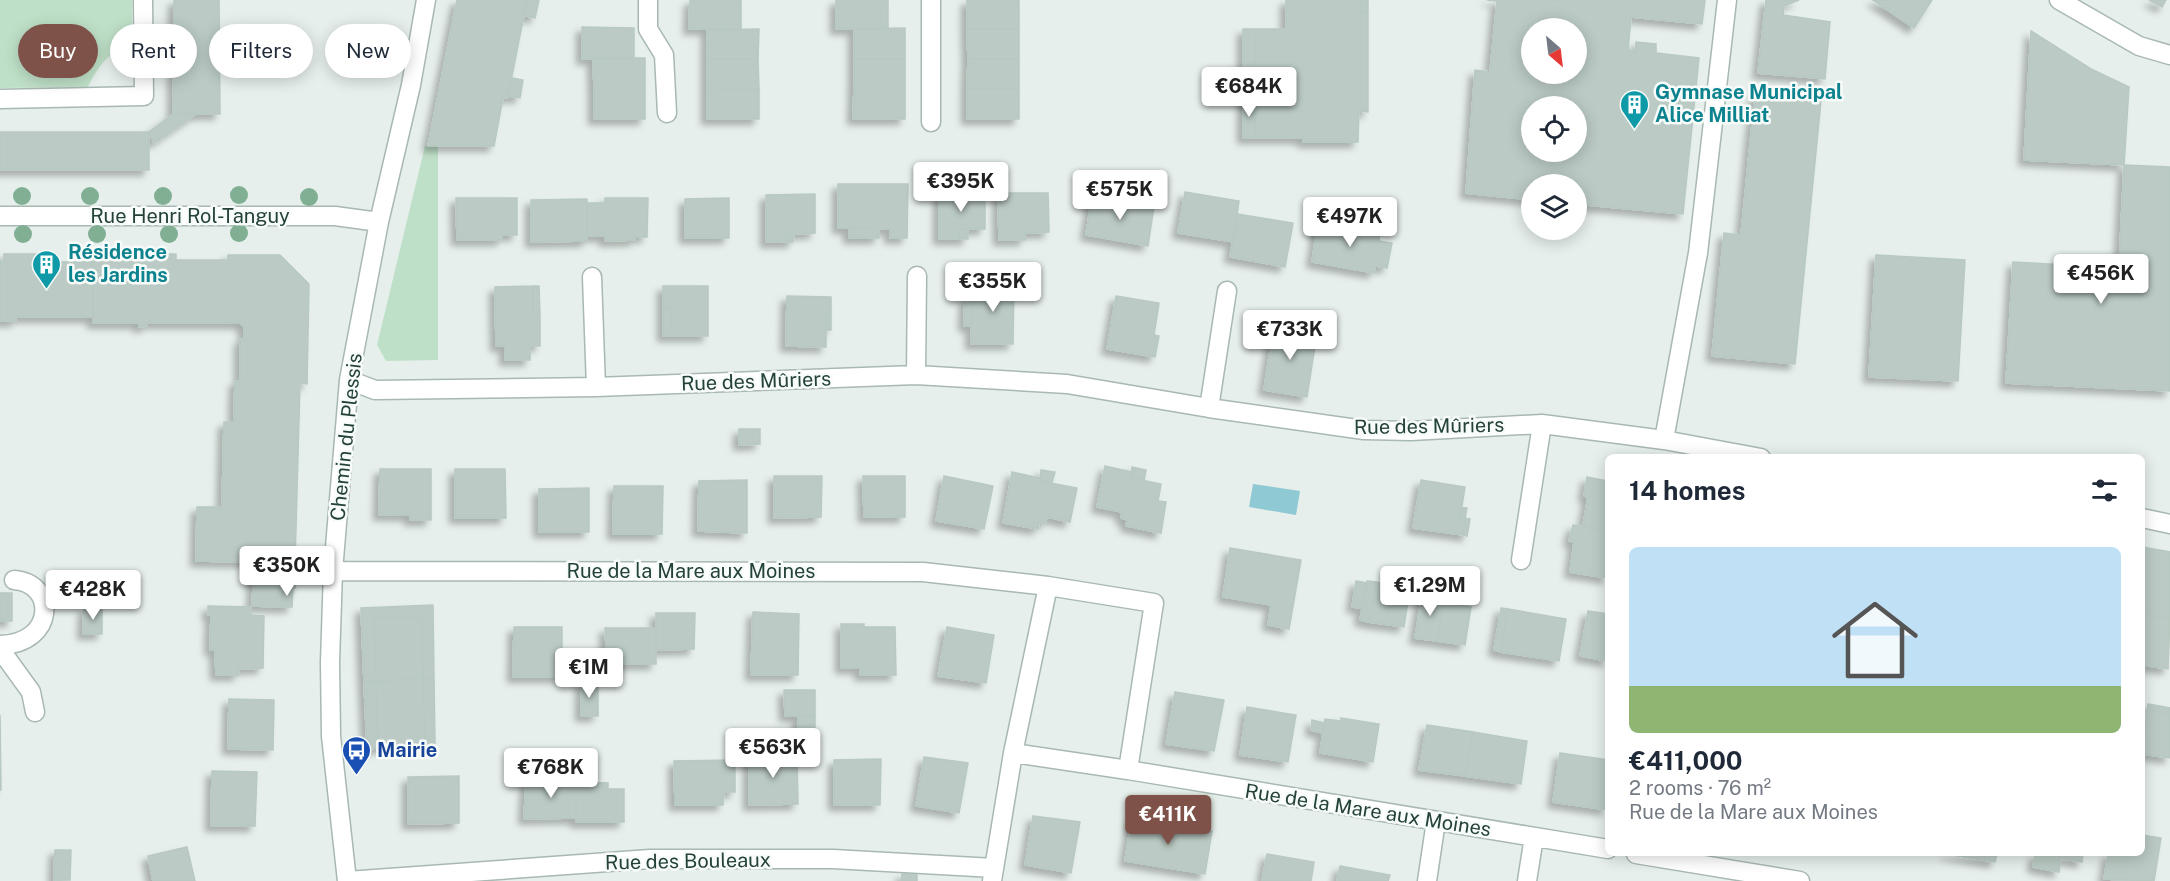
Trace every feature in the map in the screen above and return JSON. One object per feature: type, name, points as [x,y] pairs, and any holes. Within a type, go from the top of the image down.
[{"type":"street","points":[[0,99],[144,96],[143,0]]},
{"type":"street","name":"Chemin du Plessis","points":[[347,881],[331,736],[330,662],[333,571],[348,380],[379,222],[411,86],[426,0]]},
{"type":"street","points":[[648,0],[648,28],[664,55],[667,113]]},
{"type":"street","points":[[931,0],[931,122]]},
{"type":"street","points":[[1664,440],[1698,253],[1727,0]]},
{"type":"street","points":[[2059,0],[2139,46],[2170,55]]},
{"type":"street","name":"Rue Henri Rol-Tanguy","points":[[0,216],[335,216],[379,222]]},
{"type":"street","points":[[916,375],[917,276]]},
{"type":"street","points":[[592,277],[596,387]]},
{"type":"street","points":[[1209,408],[1227,291]]},
{"type":"street","name":"Rue des Mûriers","points":[[348,380],[375,390],[596,387],[916,375],[1067,384],[1209,408],[1364,430],[1411,431],[1542,424],[1664,440],[1739,454]]},
{"type":"street","points":[[1521,560],[1542,424]]},
{"type":"street","points":[[2145,519],[2170,524]]},
{"type":"street","name":"Rue de la Mare aux Moines","points":[[333,571],[923,572],[1048,585],[1154,603],[1128,770]]},
{"type":"street","points":[[14,580],[30,584],[36,590],[44,612],[42,624],[25,641],[0,647],[31,692],[35,712]]},
{"type":"street","points":[[993,875],[1013,753],[1048,585]]},
{"type":"street","name":"Rue de la Mare aux Moines","points":[[1013,753],[1605,849]]},
{"type":"street","points":[[1427,881],[1436,821]]},
{"type":"street","points":[[1527,881],[1534,837]]},
{"type":"street","points":[[1648,856],[1800,881]]},
{"type":"street","name":"Rue des Bouleaux","points":[[347,881],[650,859],[833,859],[993,875]]},
{"type":"green space","points":[[0,0],[132,0],[132,24],[110,24],[110,56],[98,69],[98,24],[18,24],[18,78],[93,78],[88,87],[0,88]]},
{"type":"green space","points":[[425,146],[438,146],[438,360],[386,361],[377,345]]},
{"type":"water","points":[[1253,484],[1300,491],[1296,515],[1249,507]]},
{"type":"building","points":[[174,0],[219,0],[219,24],[209,24],[209,78],[220,78],[220,114],[173,114],[173,78],[197,78],[197,24],[174,24]]},
{"type":"building","points":[[457,0],[527,0],[508,98],[503,98],[494,146],[428,146]]},
{"type":"building","points":[[527,0],[539,0],[535,18],[524,15]]},
{"type":"building","points":[[690,0],[741,0],[741,29],[689,29]]},
{"type":"building","points":[[836,0],[888,0],[888,29],[836,29]]},
{"type":"building","points":[[967,0],[1019,0],[1019,29],[967,29]]},
{"type":"building","points":[[1286,0],[1360,0],[1360,12],[1368,12],[1368,112],[1359,111],[1358,142],[1303,142],[1303,138],[1255,138],[1255,98],[1243,98],[1243,69],[1255,69],[1256,29],[1286,29]]},
{"type":"building","points":[[1360,0],[1368,0],[1368,12],[1360,12]]},
{"type":"building","name":"Gymnase Municipal Alice Milliat","points":[[1487,0],[1705,0],[1702,24],[1631,17],[1628,50],[1635,51],[1636,42],[1656,44],[1656,53],[1699,58],[1683,214],[1587,205],[1587,174],[1521,174],[1521,199],[1466,193],[1475,70],[1490,72],[1497,1]]},
{"type":"building","points":[[1766,0],[1799,0],[1784,6],[1783,15],[1830,22],[1825,79],[1758,73]]},
{"type":"building","points":[[1873,0],[1932,0],[1914,28]]},
{"type":"building","points":[[2149,0],[2166,0],[2162,7]]},
{"type":"building","points":[[582,27],[634,28],[634,58],[582,59]]},
{"type":"building","points":[[905,28],[905,59],[854,59],[854,29]]},
{"type":"building","points":[[759,29],[758,59],[707,59],[707,30]]},
{"type":"building","points":[[967,29],[1019,29],[1019,59],[968,59]]},
{"type":"building","points":[[1243,29],[1256,29],[1255,69],[1243,69]]},
{"type":"building","points":[[2031,31],[2091,69],[2129,87],[2124,165],[2024,160]]},
{"type":"building","points":[[593,58],[645,58],[645,88],[594,88]]},
{"type":"building","points":[[707,59],[758,59],[759,89],[707,88]]},
{"type":"building","points":[[854,59],[905,59],[905,88],[854,88]]},
{"type":"building","points":[[968,59],[1019,59],[1019,89],[967,89]]},
{"type":"building","points":[[512,78],[523,80],[520,98],[508,96]]},
{"type":"building","points":[[594,88],[645,88],[645,119],[594,119]]},
{"type":"building","points":[[707,88],[759,89],[759,119],[707,119]]},
{"type":"building","points":[[854,88],[905,88],[905,119],[853,119]]},
{"type":"building","points":[[967,89],[1019,89],[1019,119],[967,119]]},
{"type":"building","points":[[1755,94],[1821,101],[1795,364],[1712,356],[1724,233],[1741,235]]},
{"type":"building","points":[[1243,98],[1255,98],[1255,138],[1243,138]]},
{"type":"building","points":[[173,114],[196,114],[154,143],[149,132]]},
{"type":"building","points":[[0,132],[149,132],[149,170],[0,170]]},
{"type":"building","points":[[2124,165],[2170,167],[2170,391],[2006,383],[2013,262],[2119,268]]},
{"type":"building","points":[[838,184],[908,184],[907,238],[890,238],[890,229],[838,228]]},
{"type":"building","points":[[985,191],[985,229],[959,229],[959,239],[939,239],[939,192]]},
{"type":"building","points":[[1185,192],[1239,201],[1233,242],[1178,233]]},
{"type":"building","points":[[998,193],[1048,193],[1049,232],[1025,233],[1025,240],[999,240]]},
{"type":"building","points":[[815,194],[815,233],[786,234],[786,242],[766,242],[766,195]]},
{"type":"building","points":[[1092,196],[1154,206],[1148,246],[1086,235]]},
{"type":"building","points":[[456,198],[517,198],[517,235],[502,235],[502,240],[457,240]]},
{"type":"building","points":[[605,198],[648,198],[647,237],[634,237],[635,240],[605,241],[605,236],[587,236],[587,203],[605,203]]},
{"type":"building","points":[[729,198],[729,238],[685,238],[685,199]]},
{"type":"building","points":[[587,199],[587,241],[531,242],[531,200]]},
{"type":"building","points":[[1237,214],[1293,223],[1285,267],[1230,257]]},
{"type":"building","points":[[1318,221],[1380,231],[1379,241],[1392,243],[1387,268],[1375,266],[1374,273],[1312,262]]},
{"type":"building","points":[[849,228],[879,229],[879,238],[849,238]]},
{"type":"building","points":[[959,229],[968,229],[968,239],[959,239]]},
{"type":"building","points":[[786,234],[794,234],[793,242],[786,242]]},
{"type":"building","name":"Résidence les Jardins","points":[[4,254],[51,254],[51,262],[93,262],[93,317],[16,317],[16,321],[0,321],[0,261],[4,261]]},
{"type":"building","points":[[122,254],[176,254],[176,260],[228,260],[228,255],[280,255],[309,284],[307,384],[300,383],[295,563],[196,561],[197,507],[222,507],[224,422],[234,422],[235,381],[240,382],[240,339],[244,340],[244,327],[240,323],[147,323],[147,326],[139,327],[139,323],[93,323],[93,261],[122,261]]},
{"type":"building","points":[[1876,255],[1965,260],[1958,381],[1869,377]]},
{"type":"building","points":[[972,283],[1014,283],[1013,344],[971,344]]},
{"type":"building","points":[[533,286],[533,317],[540,316],[540,346],[530,346],[530,360],[505,360],[505,346],[496,346],[495,287]]},
{"type":"building","points":[[533,286],[539,286],[540,316],[533,317]]},
{"type":"building","points":[[663,286],[708,286],[708,336],[672,336],[671,308],[663,308]]},
{"type":"building","points":[[787,296],[831,297],[831,314],[826,314],[826,347],[786,346]]},
{"type":"building","points":[[1116,296],[1159,303],[1154,335],[1159,336],[1155,357],[1107,349]]},
{"type":"building","points":[[965,297],[972,297],[971,326],[964,326]]},
{"type":"building","points":[[663,308],[671,308],[672,336],[663,336]]},
{"type":"building","points":[[826,314],[831,314],[831,330],[826,330]]},
{"type":"building","points":[[1274,325],[1317,333],[1307,397],[1264,390]]},
{"type":"building","points":[[739,429],[760,429],[760,444],[739,445]]},
{"type":"building","points":[[1105,466],[1132,472],[1131,478],[1161,484],[1158,501],[1166,502],[1161,533],[1126,526],[1127,520],[1121,518],[1122,512],[1097,507]]},
{"type":"building","points":[[1132,467],[1146,470],[1144,481],[1131,478]]},
{"type":"building","points":[[380,469],[431,469],[431,520],[410,520],[410,515],[379,515]]},
{"type":"building","points":[[455,469],[505,469],[506,518],[455,518]]},
{"type":"building","points":[[1041,470],[1055,472],[1052,483],[1040,481]]},
{"type":"building","points":[[1012,472],[1040,478],[1040,481],[1077,488],[1070,522],[1047,517],[1045,524],[1039,522],[1038,529],[1003,523]]},
{"type":"building","points":[[774,476],[822,476],[821,517],[774,518]]},
{"type":"building","points":[[863,476],[905,476],[905,517],[864,517]]},
{"type":"building","points":[[944,476],[993,486],[984,529],[936,521]]},
{"type":"building","points":[[1587,477],[1605,480],[1605,530],[1583,526],[1588,497],[1584,496]]},
{"type":"building","points":[[747,480],[747,533],[698,531],[699,481]]},
{"type":"building","points":[[1421,480],[1465,487],[1460,518],[1465,518],[1463,535],[1413,528]]},
{"type":"building","points":[[614,486],[663,486],[662,534],[613,534]]},
{"type":"building","points":[[589,488],[589,532],[539,532],[539,489]]},
{"type":"building","points":[[1461,507],[1467,508],[1465,518],[1460,518]]},
{"type":"building","points":[[1465,518],[1470,519],[1467,536],[1463,535]]},
{"type":"building","points":[[1573,525],[1605,530],[1605,578],[1570,572],[1574,542],[1569,541]]},
{"type":"building","points":[[1230,548],[1301,560],[1289,629],[1268,625],[1271,605],[1223,597]]},
{"type":"building","points":[[2145,548],[2170,552],[2170,619],[2145,615]]},
{"type":"building","points":[[253,563],[295,563],[295,588],[253,587]]},
{"type":"building","points":[[1356,581],[1367,583],[1362,608],[1352,607]]},
{"type":"building","points":[[1367,581],[1376,582],[1369,622],[1360,620]]},
{"type":"building","points":[[1376,582],[1410,588],[1404,627],[1369,622]]},
{"type":"building","points":[[253,587],[282,588],[282,607],[252,606]]},
{"type":"building","points":[[282,588],[293,588],[292,607],[282,607]]},
{"type":"building","points":[[0,593],[12,593],[12,621],[0,621]]},
{"type":"building","points":[[1422,594],[1445,597],[1437,641],[1415,638]]},
{"type":"building","points":[[1445,597],[1452,599],[1451,604],[1471,607],[1465,645],[1437,641]]},
{"type":"building","points":[[433,605],[434,678],[423,679],[422,616],[374,618],[376,681],[364,681],[361,608]]},
{"type":"building","points":[[208,606],[251,607],[251,615],[264,616],[263,668],[238,669],[239,675],[216,675],[215,649],[210,650],[211,614],[208,615]]},
{"type":"building","points":[[84,608],[102,608],[102,634],[83,634]]},
{"type":"building","points":[[1501,608],[1508,609],[1501,652],[1494,650]]},
{"type":"building","points":[[1508,609],[1566,619],[1559,661],[1501,652]]},
{"type":"building","points":[[1588,611],[1605,614],[1605,660],[1580,656]]},
{"type":"building","points":[[753,612],[799,614],[798,675],[751,675]]},
{"type":"building","points":[[656,613],[695,613],[694,649],[656,650]]},
{"type":"building","points":[[2145,615],[2170,619],[2168,669],[2145,665]]},
{"type":"building","points":[[422,616],[423,679],[376,681],[374,618]]},
{"type":"building","points":[[841,624],[895,627],[896,675],[860,675],[860,668],[841,668]]},
{"type":"building","points":[[514,627],[562,627],[562,677],[513,677]]},
{"type":"building","points":[[947,627],[994,635],[986,683],[938,676]]},
{"type":"building","points":[[605,628],[656,628],[656,664],[607,664]]},
{"type":"building","points":[[434,678],[435,745],[425,745],[423,679]]},
{"type":"building","points":[[423,679],[425,745],[378,748],[376,681]]},
{"type":"building","points":[[364,681],[376,681],[378,748],[367,749]]},
{"type":"building","points":[[581,682],[598,682],[598,716],[581,716]]},
{"type":"building","points":[[784,690],[815,690],[815,716],[785,716]]},
{"type":"building","points":[[1175,692],[1224,700],[1214,751],[1166,744]]},
{"type":"building","points":[[229,699],[274,700],[273,750],[228,749]]},
{"type":"building","points":[[2148,704],[2170,708],[2170,714],[2147,710]]},
{"type":"building","points":[[1247,707],[1296,715],[1288,762],[1240,755]]},
{"type":"building","points":[[2147,710],[2170,714],[2170,758],[2145,754]]},
{"type":"building","points":[[0,715],[1,790],[0,790]]},
{"type":"building","points":[[798,716],[815,716],[815,730],[798,730]]},
{"type":"building","points":[[1341,718],[1379,724],[1373,762],[1320,753],[1325,719],[1341,721]]},
{"type":"building","points":[[1312,720],[1324,723],[1323,733],[1311,730]]},
{"type":"building","points":[[1427,725],[1473,732],[1465,776],[1419,770]]},
{"type":"building","points":[[1473,732],[1527,741],[1521,784],[1465,776]]},
{"type":"building","points":[[1560,753],[1605,760],[1605,810],[1553,802]]},
{"type":"building","points":[[749,754],[797,754],[798,804],[749,805]]},
{"type":"building","points":[[924,757],[968,763],[959,813],[916,806]]},
{"type":"building","points":[[881,759],[880,805],[834,805],[834,760]]},
{"type":"building","points":[[735,760],[735,792],[724,792],[723,805],[675,805],[674,761]]},
{"type":"building","points":[[212,771],[257,772],[255,826],[211,826]]},
{"type":"building","points":[[459,776],[459,823],[408,824],[408,777]]},
{"type":"building","points":[[576,779],[576,818],[524,819],[526,780]]},
{"type":"building","points":[[576,782],[608,783],[608,789],[624,789],[624,822],[576,822]]},
{"type":"building","points":[[1033,816],[1080,822],[1071,873],[1025,865]]},
{"type":"building","points":[[1132,817],[1212,831],[1205,874],[1125,861]]},
{"type":"building","points":[[2145,835],[2161,838],[2154,881],[2104,879],[2108,856],[2145,856]]},
{"type":"building","points":[[187,847],[195,881],[153,881],[148,856]]},
{"type":"building","points":[[55,850],[71,850],[70,880],[54,880]]},
{"type":"building","points":[[1267,854],[1314,862],[1311,881],[1262,881]]},
{"type":"building","points":[[1958,856],[1996,856],[1995,862]]},
{"type":"building","points":[[2035,856],[2083,856],[2082,862],[2061,858],[2059,872],[2033,867]]},
{"type":"building","points":[[1340,866],[1390,875],[1388,881],[1337,881]]},
{"type":"building","points":[[902,874],[917,875],[917,881],[901,881]]},
{"type":"place","name":"Gymnase Municipal Alice Milliat","points":[[1634,130]]},
{"type":"place","name":"Résidence les Jardins","points":[[47,290]]},
{"type":"place","name":"Mairie","points":[[356,776]]}]
